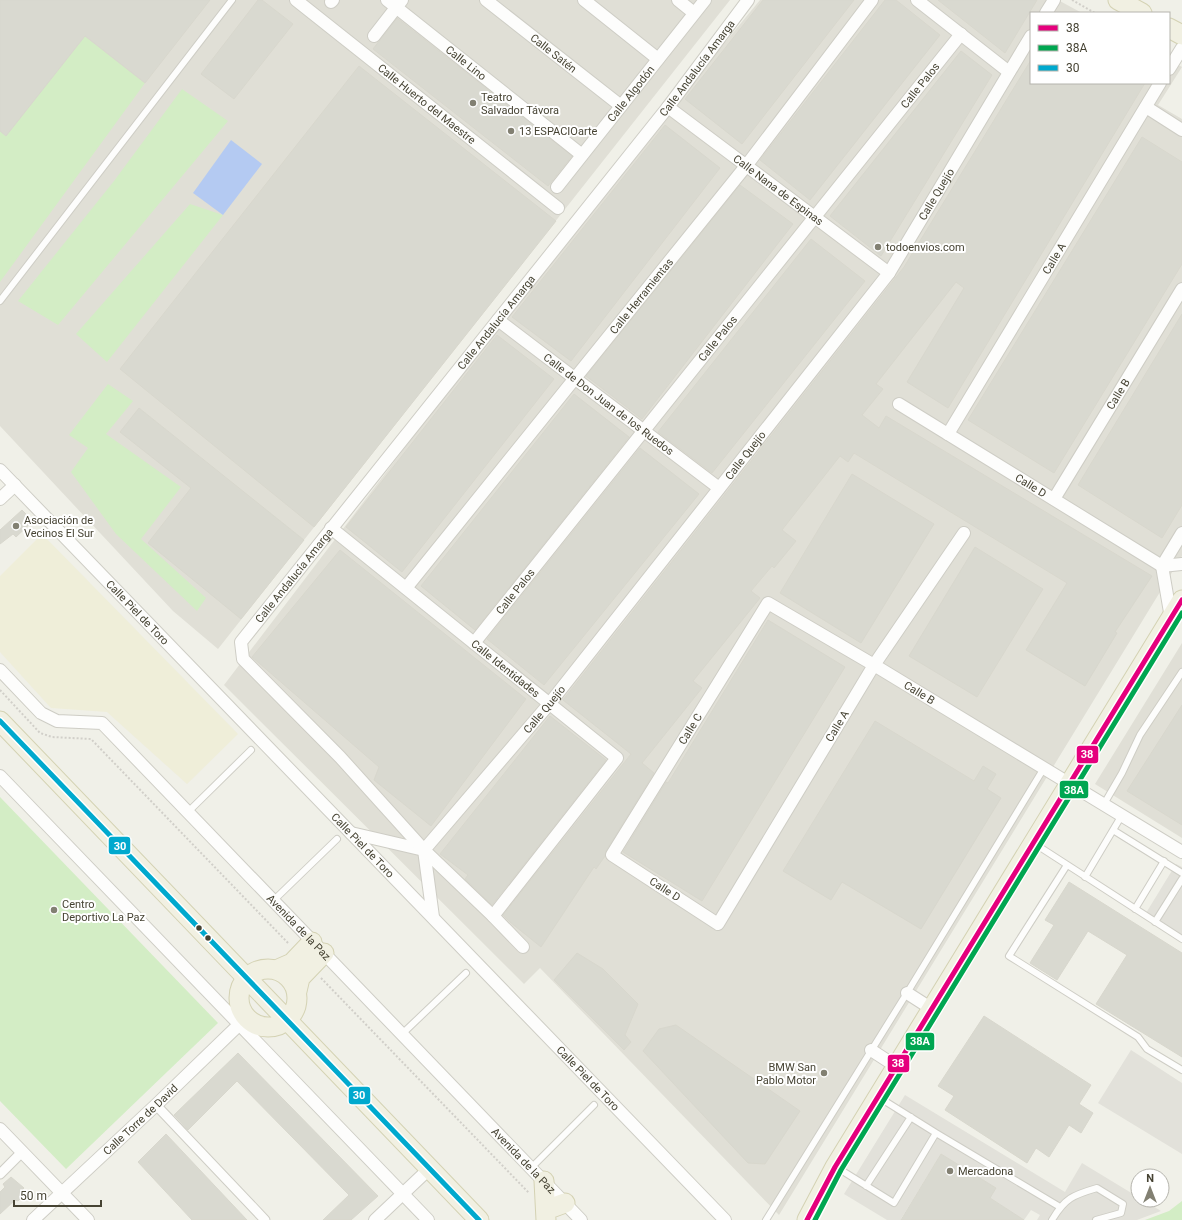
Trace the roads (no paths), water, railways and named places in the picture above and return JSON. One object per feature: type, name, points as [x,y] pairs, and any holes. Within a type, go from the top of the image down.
[{"type":"main road","points":[[1122,1],[1140,12]]},
{"type":"main road","points":[[1170,29],[1182,35]]},
{"type":"main road","points":[[808,1220],[835,1167],[1182,600]]},
{"type":"main road","points":[[0,721],[479,1220]]},
{"type":"main road","points":[[297,991],[285,974],[276,970],[266,969],[256,971],[246,978],[239,992],[238,1002],[243,1021],[262,1027],[272,1028],[281,1025],[287,1020],[295,1011],[297,991],[305,961],[318,947]]},
{"type":"main road","points":[[276,970],[292,963],[305,961]]},
{"type":"main road","points":[[544,1181],[546,1215],[565,1203]]},
{"type":"street","name":"Calle Huerto del Maestre","points":[[296,0],[558,208]]},
{"type":"street","name":"Calle Satén","points":[[486,0],[621,106]]},
{"type":"street","points":[[584,0],[658,59]]},
{"type":"street","points":[[678,0],[694,13]]},
{"type":"street","name":"Calle Algodón","points":[[557,187],[705,0]]},
{"type":"street","name":"Calle Andalucía Amarga","points":[[424,850],[340,757],[243,659],[241,642],[668,107],[748,0]]},
{"type":"street","name":"Calle Herramientas","points":[[406,588],[746,166],[872,0]]},
{"type":"street","points":[[917,0],[1009,72]]},
{"type":"street","points":[[1047,12],[1054,0]]},
{"type":"street","points":[[374,36],[395,2]]},
{"type":"street","name":"Calle Lino","points":[[395,2],[582,155]]},
{"type":"street","name":"Calle Palos","points":[[474,643],[961,34]]},
{"type":"street","name":"Calle Quejío","points":[[424,850],[550,703],[889,273],[1030,38]]},
{"type":"street","points":[[1170,67],[1182,48]]},
{"type":"street","name":"Calle A","points":[[948,434],[1159,84]]},
{"type":"street","name":"Calle Nana de Espinas","points":[[668,107],[889,273]]},
{"type":"street","points":[[1146,107],[1182,130]]},
{"type":"street","name":"Calle B","points":[[1054,499],[1182,289]]},
{"type":"street","name":"Calle de Don Juan de los Ruedos","points":[[498,320],[719,488]]},
{"type":"street","name":"Calle D","points":[[899,404],[1162,566]]},
{"type":"street","name":"Calle Piel de Toro","points":[[0,470],[725,1220]]},
{"type":"street","points":[[0,499],[15,485]]},
{"type":"street","name":"Calle Identidades","points":[[331,528],[617,758],[493,916]]},
{"type":"street","name":"Calle A","points":[[718,924],[874,664],[964,533]]},
{"type":"street","points":[[1171,618],[1162,566],[1182,533]]},
{"type":"street","points":[[1162,566],[1182,564]]},
{"type":"street","name":"Calle B","points":[[768,603],[874,664],[1182,852]]},
{"type":"street","name":"Calle C","points":[[612,855],[768,603]]},
{"type":"street","name":"Avenida de la Paz","points":[[0,670],[41,713],[57,721],[102,723],[581,1220]]},
{"type":"street","points":[[0,776],[243,1021],[428,1220]]},
{"type":"street","points":[[351,833],[424,850],[493,916],[523,948]]},
{"type":"street","points":[[424,850],[432,917]]},
{"type":"street","name":"Calle D","points":[[612,855],[718,924]]},
{"type":"street","points":[[907,993],[932,1009]]},
{"type":"street","name":"Calle Torre de David","points":[[33,1220],[243,1021]]},
{"type":"street","points":[[871,1050],[897,1067]]},
{"type":"street","points":[[156,1105],[265,1220]]},
{"type":"street","points":[[0,1129],[88,1220]]},
{"type":"street","points":[[0,1174],[22,1152]]},
{"type":"street","points":[[375,1220],[429,1168]]},
{"type":"lane","points":[[0,301],[232,0]]},
{"type":"lane","points":[[1104,804],[1122,773],[1140,735],[1182,672]]},
{"type":"lane","points":[[188,812],[252,750]]},
{"type":"lane","points":[[766,1220],[1044,768]]},
{"type":"lane","points":[[1085,877],[1122,815]]},
{"type":"lane","points":[[1113,830],[1182,873]]},
{"type":"lane","points":[[273,901],[337,839]]},
{"type":"lane","points":[[1033,843],[1182,939]]},
{"type":"lane","points":[[1135,909],[1164,862]]},
{"type":"lane","points":[[1067,865],[1009,956],[1138,1037],[1147,1049],[1182,1070]]},
{"type":"lane","points":[[1155,922],[1182,878]]},
{"type":"lane","points":[[402,1034],[466,974]]},
{"type":"lane","points":[[878,1097],[1060,1207]]},
{"type":"lane","points":[[531,1168],[594,1105]]},
{"type":"lane","points":[[866,1186],[911,1117]]},
{"type":"lane","points":[[835,1167],[894,1203],[936,1133]]},
{"type":"lane","points":[[1052,1220],[1060,1207],[1076,1194],[1097,1188],[1123,1204],[1121,1213],[1096,1220]]},
{"type":"water","points":[[231,140],[262,164],[223,215],[193,193]]},
{"type":"place","name":"Teatro Salvador Távora","points":[[473,103]]},
{"type":"place","name":"13 ESPACIOarte","points":[[511,131]]},
{"type":"place","name":"todoenvios.com","points":[[878,247]]},
{"type":"place","name":"Asociación de Vecinos El Sur","points":[[16,526]]},
{"type":"place","name":"Centro Deportivo La Paz","points":[[54,910]]},
{"type":"place","name":"BMW San Pablo Motor","points":[[824,1073]]},
{"type":"place","name":"Mercadona","points":[[950,1171]]}]
